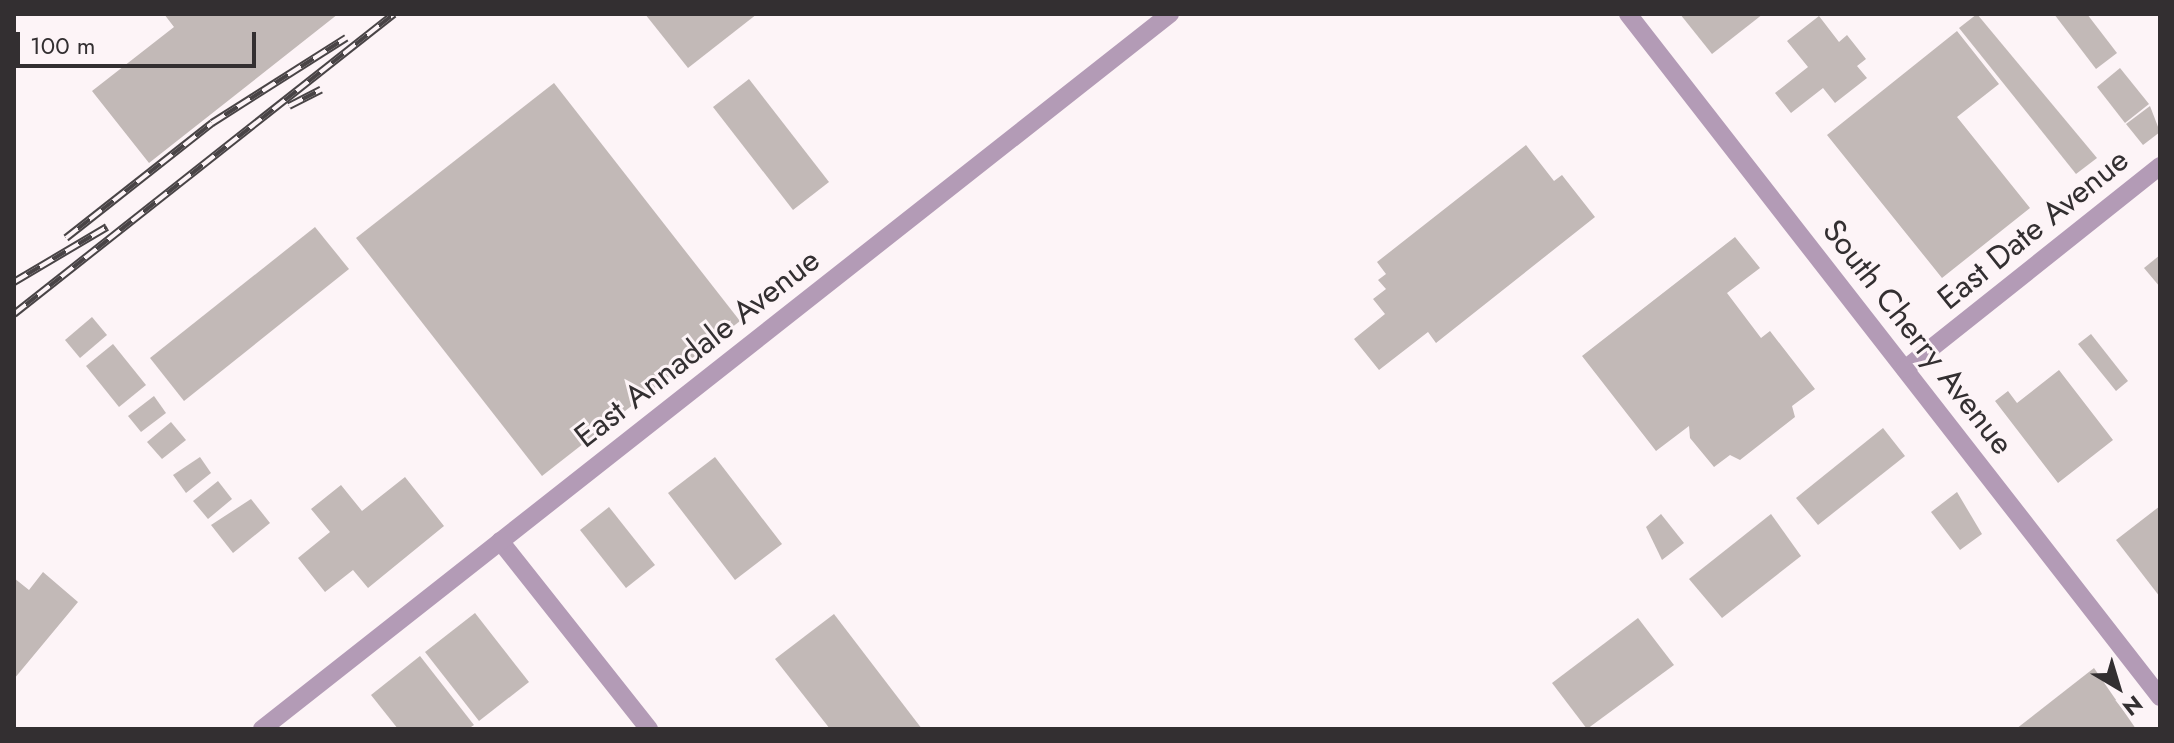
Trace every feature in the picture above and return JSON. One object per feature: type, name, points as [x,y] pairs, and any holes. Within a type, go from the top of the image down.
[{"type":"street","name":"East Annadale Avenue","points":[[262,729],[1170,14]]},
{"type":"street","name":"South Cherry Avenue","points":[[1628,14],[2160,697]]},
{"type":"street","name":"East Date Avenue","points":[[1905,369],[2160,166]]},
{"type":"street","points":[[500,541],[649,729]]},
{"type":"building","points":[[164,14],[338,14],[149,163],[92,91],[174,27]]},
{"type":"building","points":[[645,14],[757,14],[688,68]]},
{"type":"building","points":[[1680,14],[1763,14],[1712,54]]},
{"type":"building","points":[[1977,14],[2097,158],[2076,174],[1959,28]]},
{"type":"building","points":[[2054,14],[2087,14],[2117,53],[2096,69]]},
{"type":"building","points":[[1819,16],[1839,42],[1847,35],[1866,59],[1857,66],[1867,78],[1835,103],[1823,88],[1791,113],[1775,93],[1808,67],[1787,41]]},
{"type":"building","points":[[1957,31],[1999,84],[1957,117],[2030,208],[1942,278],[1827,135]]},
{"type":"building","points":[[2120,68],[2149,104],[2125,123],[2097,87]]},
{"type":"building","points":[[749,79],[829,182],[793,210],[713,107]]},
{"type":"building","points":[[554,83],[740,321],[542,476],[356,238]]},
{"type":"building","points":[[2150,106],[2160,132],[2143,145],[2126,124]]},
{"type":"building","points":[[1526,145],[1554,181],[1562,175],[1595,217],[1436,343],[1428,332],[1379,370],[1354,339],[1385,314],[1373,299],[1386,289],[1378,280],[1386,274],[1377,262]]},
{"type":"building","points":[[315,227],[349,269],[184,401],[150,358]]},
{"type":"building","points":[[1735,237],[1760,268],[1727,293],[1761,338],[1770,331],[1815,389],[1792,406],[1795,417],[1740,460],[1730,455],[1714,467],[1690,438],[1689,426],[1656,451],[1582,356]]},
{"type":"building","points":[[2160,255],[2160,287],[2144,268]]},
{"type":"building","points":[[92,317],[107,335],[80,358],[65,340]]},
{"type":"building","points":[[2091,334],[2128,381],[2116,391],[2078,344]]},
{"type":"building","points":[[113,344],[146,385],[119,407],[86,366]]},
{"type":"building","points":[[2059,370],[2113,440],[2058,483],[1995,401],[2008,391],[2017,403]]},
{"type":"building","points":[[154,396],[166,413],[141,432],[128,416]]},
{"type":"building","points":[[171,422],[186,440],[162,459],[147,442]]},
{"type":"building","points":[[1883,428],[1905,456],[1818,525],[1796,498]]},
{"type":"building","points":[[200,457],[211,473],[186,493],[173,475]]},
{"type":"building","points":[[715,457],[782,544],[735,580],[668,493]]},
{"type":"building","points":[[405,477],[444,526],[368,588],[353,570],[325,592],[298,558],[330,532],[311,509],[341,485],[362,511]]},
{"type":"building","points":[[218,481],[232,499],[208,519],[193,501]]},
{"type":"building","points":[[1957,492],[1982,534],[1960,550],[1931,512]]},
{"type":"building","points":[[251,499],[270,523],[233,553],[211,525]]},
{"type":"building","points":[[2160,506],[2160,597],[2116,540]]},
{"type":"building","points":[[609,507],[655,565],[626,588],[580,530]]},
{"type":"building","points":[[1661,514],[1684,543],[1662,560],[1646,527]]},
{"type":"building","points":[[1771,514],[1801,556],[1722,618],[1689,579]]},
{"type":"building","points":[[43,572],[78,602],[14,679],[14,578],[29,590]]},
{"type":"building","points":[[475,613],[529,682],[479,721],[425,652]]},
{"type":"building","points":[[834,614],[922,729],[830,729],[775,659]]},
{"type":"building","points":[[1638,618],[1674,665],[1587,729],[1552,683]]},
{"type":"building","points":[[420,656],[474,725],[468,729],[398,729],[371,695]]},
{"type":"building","points":[[2094,668],[2136,729],[2016,729]]},
{"type":"railway","points":[[14,314],[394,14]]},
{"type":"railway","points":[[66,238],[212,123],[346,38]]},
{"type":"railway","points":[[289,106],[321,90]]},
{"type":"railway","points":[[14,282],[107,227]]}]
